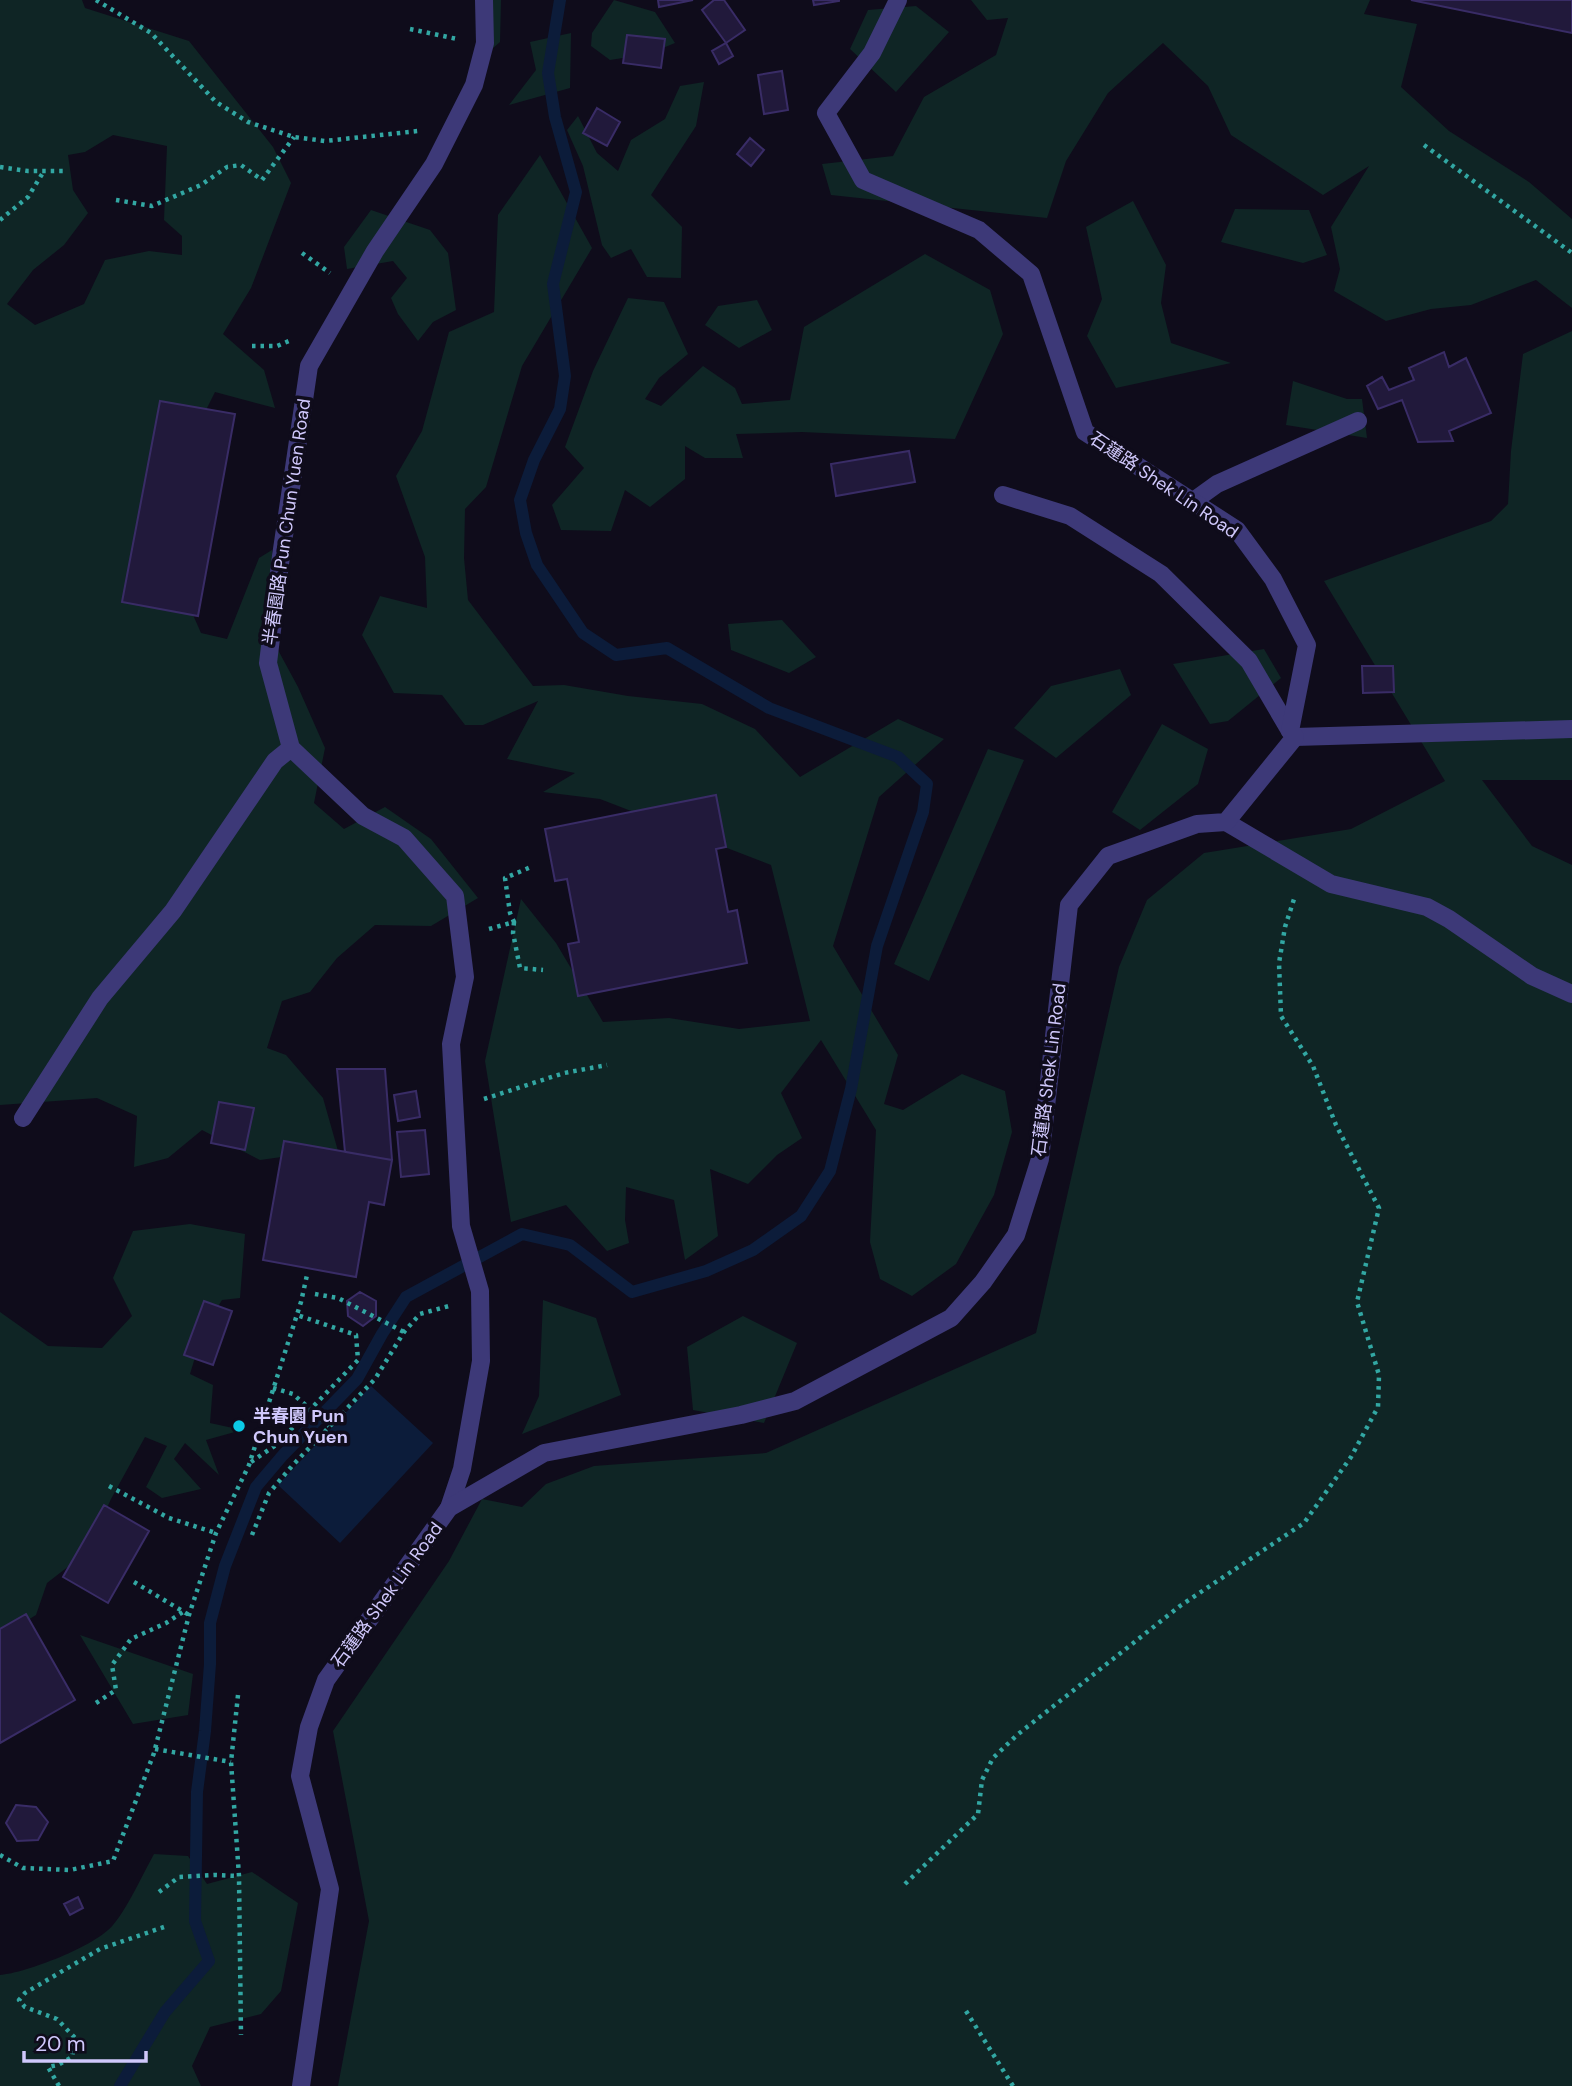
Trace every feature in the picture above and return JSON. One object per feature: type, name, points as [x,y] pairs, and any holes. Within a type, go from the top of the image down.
[{"type":"street","name":"半春園路 Pun Chun Yuen Road","points":[[291,748],[268,663],[309,366],[375,251],[434,164],[474,85],[485,43],[484,0]]},
{"type":"street","name":"石蓮路 Shek Lin Road","points":[[302,2086],[330,1889],[300,1776],[309,1727],[326,1680],[449,1508],[544,1452],[741,1415],[795,1402],[951,1318],[983,1282],[1016,1235],[1040,1158],[1069,905],[1108,856],[1197,824],[1226,822],[1292,734],[1307,645],[1273,579],[1237,530],[1085,432],[1031,274],[979,230],[863,180],[826,113],[873,53],[898,0]]},
{"type":"street","points":[[1192,502],[1217,484],[1357,421]]},
{"type":"street","points":[[1003,495],[1070,516],[1161,574],[1249,662],[1292,734],[1572,729]]},
{"type":"street","points":[[23,1118],[100,998],[173,911],[275,761],[291,748],[363,816],[404,838],[455,896],[465,977],[451,1044],[461,1226],[480,1291],[481,1362],[462,1469],[449,1508]]},
{"type":"street","points":[[1226,822],[1331,884],[1427,907],[1450,919],[1532,976],[1572,994]]},
{"type":"path","points":[[96,0],[151,33],[216,102],[248,122],[294,138],[325,141],[450,129]]},
{"type":"path","points":[[410,29],[464,41]]},
{"type":"path","points":[[116,200],[152,206],[201,185],[228,167],[241,165],[262,180],[294,138]]},
{"type":"path","points":[[1423,145],[1572,253]]},
{"type":"path","points":[[0,167],[28,171],[66,171]]},
{"type":"path","points":[[0,220],[28,197],[44,171]]},
{"type":"path","points":[[302,253],[335,276]]},
{"type":"path","points":[[531,867],[505,878],[520,968],[543,970]]},
{"type":"path","points":[[905,1884],[978,1814],[982,1780],[993,1758],[1017,1735],[1180,1606],[1304,1523],[1350,1457],[1378,1407],[1379,1375],[1357,1302],[1379,1208],[1336,1125],[1313,1066],[1281,1016],[1279,963],[1285,927],[1307,870]]},
{"type":"path","points":[[493,928],[514,922]]},
{"type":"path","points":[[454,1111],[512,1088],[564,1073],[607,1065]]},
{"type":"path","points":[[0,1855],[23,1868],[70,1870],[113,1861],[155,1749],[189,1615],[216,1533],[250,1462],[307,1275]]},
{"type":"path","points":[[315,1294],[338,1298],[401,1330]]},
{"type":"path","points":[[252,1535],[269,1493],[327,1425],[374,1380],[401,1330],[420,1314],[449,1306]]},
{"type":"path","points":[[250,1462],[276,1445],[312,1411],[358,1360],[356,1335],[297,1315]]},
{"type":"path","points":[[273,1388],[293,1394],[327,1425]]},
{"type":"path","points":[[109,1486],[169,1518],[216,1533]]},
{"type":"path","points":[[134,1582],[189,1615]]},
{"type":"path","points":[[96,1703],[116,1690],[112,1665],[131,1639],[183,1612]]},
{"type":"path","points":[[238,1695],[232,1762],[239,1876],[241,2035]]},
{"type":"path","points":[[155,1749],[232,1762]]},
{"type":"path","points":[[159,1892],[180,1877],[239,1876]]},
{"type":"path","points":[[59,2086],[48,2067],[72,2057],[75,2038],[58,2019],[25,2007],[19,2000],[25,1993],[91,1953],[164,1927]]},
{"type":"path","points":[[966,2011],[1013,2086]]},
{"type":"green space","points":[[0,0],[82,0],[85,8],[189,41],[273,147],[291,183],[251,288],[223,334],[264,370],[275,408],[215,392],[189,444],[163,547],[201,633],[227,639],[259,558],[272,550],[278,650],[325,748],[314,803],[344,829],[385,807],[431,839],[478,898],[431,926],[375,925],[337,958],[310,992],[282,1001],[267,1048],[286,1055],[323,1098],[342,1165],[296,1155],[260,1160],[202,1130],[168,1158],[134,1167],[137,1116],[97,1098],[0,1105]],"holes":[[[113,135],[167,146],[164,220],[182,236],[182,255],[149,251],[105,260],[84,304],[35,325],[7,304],[33,270],[64,245],[88,213],[73,190],[68,155],[85,152]]]},
{"type":"green space","points":[[479,0],[501,0],[500,42],[492,49]]},
{"type":"green space","points":[[614,0],[655,12],[675,43],[648,54],[610,60],[591,46],[592,33]]},
{"type":"green space","points":[[971,0],[1370,0],[1364,14],[1417,24],[1401,87],[1449,131],[1529,182],[1572,219],[1572,308],[1536,280],[1471,305],[1431,309],[1386,321],[1334,291],[1340,269],[1331,227],[1369,166],[1323,195],[1231,135],[1208,86],[1163,43],[1108,93],[1066,161],[1047,218],[831,195],[822,164],[893,156],[924,97],[996,55],[1008,18],[987,20]]},
{"type":"green space","points":[[916,6],[949,32],[896,92],[850,49],[868,10]]},
{"type":"green space","points":[[571,33],[570,88],[509,105],[536,70],[530,42]]},
{"type":"green space","points":[[704,82],[696,126],[651,195],[682,227],[681,278],[647,277],[631,249],[611,258],[602,245],[583,166],[567,130],[578,116],[597,153],[618,171],[631,140],[665,119],[680,86]]},
{"type":"green space","points":[[540,155],[592,248],[522,366],[486,487],[465,509],[464,558],[468,600],[533,686],[564,685],[628,696],[702,704],[755,729],[800,777],[898,719],[944,739],[879,797],[833,946],[898,1055],[884,1104],[903,1110],[962,1074],[1005,1091],[1012,1132],[994,1195],[956,1264],[912,1296],[880,1279],[870,1242],[876,1130],[821,1040],[781,1093],[802,1138],[777,1155],[748,1184],[710,1169],[718,1236],[685,1260],[674,1200],[626,1187],[625,1220],[629,1243],[607,1251],[566,1205],[511,1222],[485,1061],[521,899],[556,943],[603,1022],[669,1018],[739,1029],[810,1021],[771,865],[600,799],[543,792],[575,773],[507,759],[538,701],[483,725],[465,725],[442,695],[394,693],[362,635],[380,596],[427,608],[425,557],[396,476],[422,431],[449,332],[494,312],[498,215]]},
{"type":"green space","points":[[1133,201],[1166,265],[1161,303],[1171,343],[1231,363],[1116,388],[1087,336],[1102,299],[1086,227]]},
{"type":"green space","points":[[1235,209],[1309,210],[1327,255],[1303,263],[1221,242]]},
{"type":"green space","points":[[371,210],[430,230],[448,253],[456,310],[433,322],[418,341],[398,314],[391,298],[407,278],[393,261],[347,269],[344,247]]},
{"type":"green space","points":[[925,254],[990,290],[1003,334],[955,439],[802,432],[736,434],[743,458],[705,458],[685,446],[685,479],[650,507],[625,490],[611,531],[561,530],[552,505],[584,468],[565,447],[593,371],[628,298],[664,302],[688,354],[659,378],[645,399],[661,406],[703,366],[735,388],[742,404],[790,400],[804,327]]},
{"type":"green space","points":[[757,300],[772,330],[739,348],[705,325],[718,306]]},
{"type":"green space","points":[[1572,331],[1572,780],[1482,780],[1532,846],[1572,865],[1572,2086],[338,2086],[369,1921],[333,1731],[449,1561],[482,1499],[522,1507],[546,1484],[594,1466],[766,1453],[1036,1333],[1119,967],[1147,900],[1204,853],[1351,829],[1445,781],[1324,581],[1491,521],[1508,504],[1511,451],[1523,354]]},
{"type":"green space","points":[[1293,381],[1347,399],[1362,399],[1367,438],[1286,425]]},
{"type":"green space","points":[[782,620],[816,657],[789,673],[731,650],[728,624]]},
{"type":"green space","points":[[1264,649],[1281,678],[1228,721],[1210,724],[1173,664]]},
{"type":"green space","points":[[1120,669],[1131,695],[1056,758],[1014,728],[1051,686]]},
{"type":"green space","points":[[1162,724],[1208,749],[1198,784],[1140,830],[1112,812]]},
{"type":"green space","points":[[988,749],[1024,760],[929,981],[894,964]]},
{"type":"green space","points":[[190,1224],[245,1234],[240,1298],[222,1300],[203,1331],[190,1374],[213,1385],[210,1423],[242,1430],[206,1440],[219,1475],[185,1443],[174,1459],[201,1489],[162,1498],[146,1487],[167,1446],[145,1437],[111,1499],[87,1552],[47,1583],[36,1615],[0,1637],[0,1312],[48,1346],[102,1348],[132,1316],[113,1278],[133,1231]]},
{"type":"green space","points":[[543,1300],[596,1318],[621,1395],[522,1434],[539,1396]]},
{"type":"green space","points":[[743,1316],[797,1343],[764,1423],[693,1410],[687,1347]]},
{"type":"green space","points":[[80,1635],[193,1674],[188,1715],[133,1724]]},
{"type":"green space","points":[[154,1854],[188,1856],[207,1884],[252,1872],[298,1903],[281,1991],[261,2014],[210,2027],[192,2066],[201,2086],[0,2086],[0,1975],[60,1957],[104,1933],[124,1910]]},
{"type":"water","points":[[371,1386],[433,1443],[340,1543],[278,1485]]},
{"type":"building","points":[[658,0],[693,0],[659,7]]},
{"type":"building","points":[[714,0],[724,0],[745,30],[726,43],[702,10]]},
{"type":"building","points":[[813,0],[839,0],[839,1],[814,5]]},
{"type":"building","points":[[1411,0],[1572,0],[1572,33]]},
{"type":"building","points":[[627,35],[665,39],[661,68],[623,63]]},
{"type":"building","points":[[726,43],[733,56],[719,64],[712,51]]},
{"type":"building","points":[[782,71],[788,110],[764,114],[758,75]]},
{"type":"building","points":[[597,108],[620,122],[607,146],[583,133]]},
{"type":"building","points":[[750,138],[764,150],[751,166],[737,154]]},
{"type":"building","points":[[1444,352],[1449,367],[1466,358],[1491,413],[1449,431],[1453,441],[1418,442],[1402,400],[1378,409],[1367,386],[1382,377],[1389,390],[1414,380],[1409,368]]},
{"type":"building","points":[[160,401],[235,414],[198,616],[122,602]]},
{"type":"building","points":[[909,451],[915,482],[836,496],[831,464]]},
{"type":"building","points":[[1362,666],[1393,666],[1394,692],[1363,693]]},
{"type":"building","points":[[716,795],[726,847],[716,849],[728,912],[737,910],[747,963],[578,996],[568,944],[579,942],[567,879],[555,881],[545,829]]},
{"type":"building","points":[[337,1069],[385,1069],[392,1160],[345,1152]]},
{"type":"building","points":[[416,1091],[420,1117],[398,1121],[394,1095]]},
{"type":"building","points":[[219,1102],[254,1108],[245,1150],[211,1143]]},
{"type":"building","points":[[425,1130],[429,1174],[401,1177],[397,1132]]},
{"type":"building","points":[[284,1141],[392,1160],[384,1205],[369,1202],[356,1277],[263,1260]]},
{"type":"building","points":[[360,1292],[376,1301],[376,1316],[363,1326],[348,1316],[347,1301]]},
{"type":"building","points":[[204,1301],[232,1311],[213,1365],[184,1355]]},
{"type":"building","points":[[104,1505],[149,1531],[108,1603],[63,1577]]},
{"type":"building","points":[[26,1614],[75,1700],[0,1743],[0,1629]]},
{"type":"building","points":[[16,1805],[36,1807],[48,1822],[38,1840],[17,1841],[6,1823]]},
{"type":"building","points":[[78,1897],[83,1908],[70,1915],[64,1904]]},
{"type":"waterway","points":[[120,2086],[165,2012],[209,1961],[195,1921],[197,1792],[205,1731],[210,1623],[225,1566],[256,1487],[283,1455],[357,1379],[406,1297],[522,1234],[570,1245],[632,1292],[706,1271],[753,1250],[801,1216],[830,1171],[851,1089],[877,946],[923,812],[927,784],[898,757],[769,708],[667,648],[616,655],[583,633],[537,565],[526,533],[520,500],[534,460],[560,409],[565,376],[553,284],[576,192],[555,117],[548,73],[560,0]]},
{"type":"place","name":"半春園 Pun Chun Yuen","points":[[239,1426]]}]
